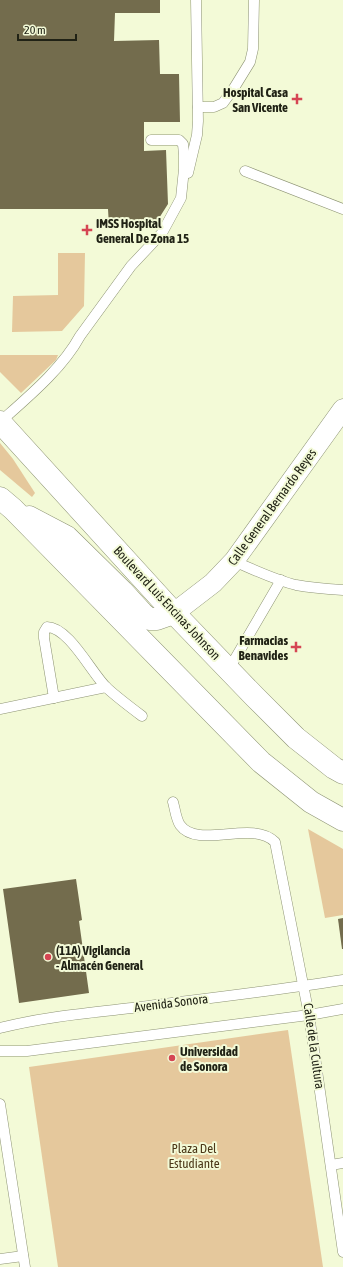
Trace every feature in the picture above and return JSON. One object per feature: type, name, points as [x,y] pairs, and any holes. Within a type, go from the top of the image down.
[{"type":"main road","name":"Boulevard Luis Encinas Johnson","points":[[0,422],[174,613],[296,738],[340,770]]},
{"type":"main road","points":[[7,504],[67,537],[122,591],[142,613],[149,618],[157,620],[174,613]]},
{"type":"main road","points":[[7,504],[261,762],[311,802],[343,820]]},
{"type":"street","name":"Calle General Bernardo Reyes","points":[[174,613],[213,583],[234,561],[343,409]]},
{"type":"lane","points":[[0,422],[64,360],[131,266],[162,233],[181,198],[197,135],[198,107],[196,0]]},
{"type":"lane","points":[[198,107],[214,107],[223,103],[250,62],[253,49],[254,0]]},
{"type":"lane","points":[[151,140],[179,140],[183,144],[184,169],[181,198]]},
{"type":"lane","points":[[245,171],[343,209]]},
{"type":"lane","points":[[234,561],[294,585],[316,589],[343,590]]},
{"type":"lane","points":[[229,669],[281,580]]},
{"type":"lane","points":[[54,698],[44,638],[44,632],[48,628],[53,628],[66,636],[106,687],[142,716]]},
{"type":"lane","points":[[0,709],[106,687]]},
{"type":"lane","name":"Calle de la Cultura","points":[[173,802],[178,823],[185,831],[193,834],[206,835],[256,833],[270,837],[275,842],[309,1015],[343,1252]]},
{"type":"lane","name":"Avenida Sonora","points":[[0,1028],[23,1022],[343,980]]},
{"type":"lane","points":[[0,1051],[27,1051],[309,1015],[343,1009]]},
{"type":"lane","points":[[0,1104],[25,1267]]},
{"type":"lane","points":[[330,1165],[343,1163]]},
{"type":"lane","points":[[0,1259],[23,1256]]},
{"type":"green space","points":[[58,253],[85,253],[84,306],[62,331],[12,332],[13,296],[58,295]]},
{"type":"green space","points":[[0,355],[58,355],[56,360],[21,393],[0,372]]},
{"type":"green space","points":[[0,443],[13,459],[35,493],[32,497],[0,470]]},
{"type":"green space","points":[[308,829],[343,849],[343,915],[325,918]]},
{"type":"green space","name":"Plaza Del Estudiante","points":[[288,1030],[323,1267],[58,1267],[29,1067]]},
{"type":"building","points":[[0,0],[160,0],[160,13],[115,13],[114,41],[159,40],[160,74],[179,74],[180,122],[144,122],[144,151],[166,150],[168,204],[154,226],[109,226],[108,209],[0,209]]},
{"type":"building","name":"(11A) Vigilancia - Almacén General","points":[[76,879],[82,920],[79,921],[89,993],[19,1003],[3,889]]},
{"type":"building","points":[[343,918],[343,949],[342,949],[338,919]]},
{"type":"place","name":"Hospital Casa San Vicente","points":[[297,99]]},
{"type":"place","name":"IMSS Hospital General De Zona 15","points":[[87,230]]},
{"type":"place","name":"Farmacias Benavides","points":[[296,647]]},
{"type":"place","name":"(11A) Vigilancia - Almacén General","points":[[48,957]]},
{"type":"place","name":"Universidad de Sonora","points":[[172,1058]]}]
